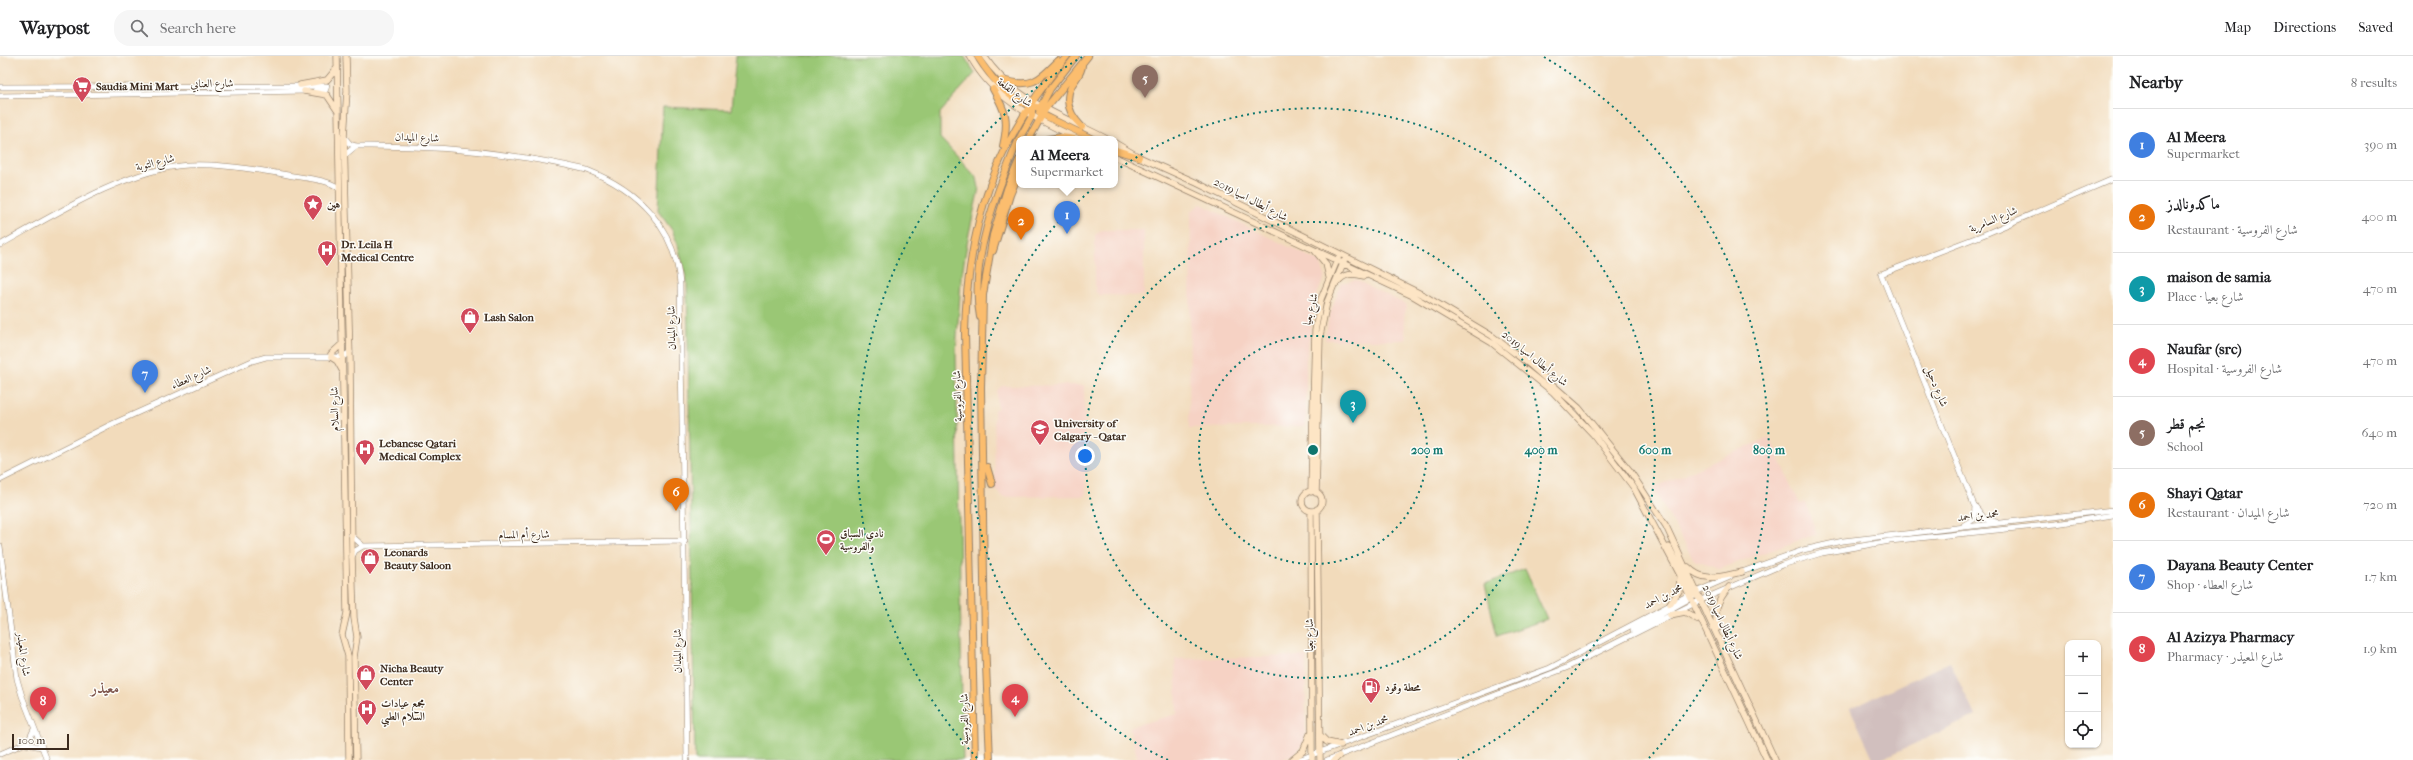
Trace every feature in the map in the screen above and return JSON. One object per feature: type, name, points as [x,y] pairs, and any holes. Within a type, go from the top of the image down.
[{"type":"highway","points":[[977,56],[998,84],[1035,109],[1087,136]]},
{"type":"highway","points":[[1002,80],[1017,84],[1032,83],[1043,77],[1063,56]]},
{"type":"highway","name":"شارع الفروسية","points":[[975,760],[966,301],[973,247],[984,204],[1002,153],[1035,109],[1067,56]]},
{"type":"highway","points":[[1021,136],[1035,109],[1076,56]]},
{"type":"highway","name":"شارع الفروسية","points":[[1035,109],[1088,56]]},
{"type":"highway","points":[[1082,63],[1082,69],[1069,91],[1068,102],[1070,111],[1082,127]]},
{"type":"highway","points":[[993,89],[1006,114],[1007,129],[1002,153]]},
{"type":"highway","name":"شارع الفروسية","points":[[1031,136],[1039,120],[1035,109]]},
{"type":"highway","points":[[982,328],[978,308],[981,261],[999,188],[1016,146]]},
{"type":"highway","points":[[1118,151],[1139,158]]},
{"type":"highway","points":[[990,759],[985,641],[981,388],[982,328],[984,284],[987,263],[1000,209],[1016,168]]},
{"type":"highway","points":[[987,263],[1016,181]]},
{"type":"highway","points":[[981,388],[985,414],[987,474],[992,484]]},
{"type":"main road","name":"شارع السلام","points":[[337,56],[343,343],[347,355],[343,372],[347,613],[342,635],[348,656],[349,760]]},
{"type":"main road","name":"شارع السلام","points":[[346,56],[347,92],[344,137],[347,355],[354,618],[357,637],[354,656],[356,760]]},
{"type":"main road","name":"شارع القلعة","points":[[970,56],[993,89],[1035,109]]},
{"type":"main road","name":"شارع القلعة","points":[[984,56],[1002,80],[1035,109]]},
{"type":"main road","points":[[300,85],[327,80],[337,68]]},
{"type":"main road","points":[[304,91],[327,95],[338,111]]},
{"type":"main road","points":[[1035,109],[1082,127],[1101,136]]},
{"type":"main road","points":[[1039,120],[1074,136]]},
{"type":"main road","name":"شارع أبطال اسيا 2019","points":[[1118,145],[1139,158],[1196,183],[1412,296],[1492,343],[1553,392],[1615,460],[1634,488],[1680,575],[1719,638],[1775,760]]},
{"type":"main road","name":"شارع أبطال اسيا 2019","points":[[1118,158],[1311,248],[1341,259],[1425,296],[1464,318],[1514,351],[1559,389],[1588,418],[1630,471],[1666,526],[1684,562],[1702,626],[1767,760]]},
{"type":"main road","points":[[1311,248],[1326,264],[1329,280]]},
{"type":"main road","name":"شارع بعيا","points":[[1314,492],[1314,331],[1319,308],[1329,280],[1341,259]]},
{"type":"main road","name":"شارع بعيا","points":[[1314,492],[1320,336],[1341,259]]},
{"type":"main road","points":[[1332,289],[1342,277],[1356,274],[1402,294],[1412,296]]},
{"type":"main road","points":[[343,343],[331,356],[337,361],[343,372]]},
{"type":"main road","points":[[1314,492],[1321,499],[1321,505],[1314,510],[1304,506],[1302,500],[1304,495],[1314,492]]},
{"type":"main road","name":"شارع بعيا","points":[[1312,758],[1314,510]]},
{"type":"main road","name":"شارع بعيا","points":[[1314,510],[1320,760]]},
{"type":"main road","points":[[1662,539],[1674,554],[1695,597]]},
{"type":"main road","points":[[1684,562],[1692,572],[1703,577],[1718,578],[1740,572]]},
{"type":"main road","points":[[1670,604],[1680,588],[1680,575]]},
{"type":"main road","points":[[1726,652],[1715,616],[1719,600],[1729,587]]},
{"type":"main road","points":[[1670,615],[1689,613],[1696,617],[1702,626]]},
{"type":"main road","points":[[1292,760],[1306,746],[1312,726]]},
{"type":"main road","points":[[1320,735],[1327,742],[1342,745]]},
{"type":"main road","points":[[1334,760],[1339,756]]},
{"type":"street","name":"شارع العنابي","points":[[0,87],[325,85],[328,88],[326,91],[0,96]]},
{"type":"street","points":[[344,137],[350,144],[356,146]]},
{"type":"street","points":[[345,155],[356,146]]},
{"type":"street","name":"شارع الميدان","points":[[356,146],[436,147],[488,153],[588,170],[620,184],[638,198],[649,210],[667,238],[680,276],[687,760]]},
{"type":"street","name":"شارع التوبة","points":[[0,245],[62,211],[128,180],[155,170],[201,165],[329,182],[339,189]]},
{"type":"street","points":[[329,182],[335,179],[339,174]]},
{"type":"street","name":"شارع السامرية","points":[[1881,274],[1983,235],[2113,179]]},
{"type":"street","name":"شارع دحيل","points":[[1881,274],[1974,506],[1984,519],[2002,523]]},
{"type":"street","name":"شارع العطاء","points":[[0,479],[124,418],[252,360],[262,358],[347,355]]},
{"type":"street","points":[[1959,527],[1974,518],[1974,506]]},
{"type":"street","name":"محمد بن احمد","points":[[1327,760],[1552,674],[1670,615],[1695,597],[1740,572],[1823,544],[1868,537],[2113,510]]},
{"type":"street","name":"محمد بن احمد","points":[[1298,760],[1312,758],[1320,753],[1550,668],[1670,604],[1729,587],[1782,565],[1841,549],[1909,538],[2064,523],[2113,515]]},
{"type":"street","points":[[352,536],[363,546],[355,551],[352,558]]},
{"type":"street","name":"شارع أم المسام","points":[[363,546],[685,541]]},
{"type":"street","name":"شارع المعيذر","points":[[0,546],[16,673],[22,696],[47,760]]},
{"type":"street","points":[[1629,636],[1636,629],[1695,597]]},
{"type":"street","points":[[0,754],[30,740],[34,728]]},
{"type":"street","points":[[22,745],[32,744],[42,748]]},
{"type":"shaded area","points":[[1201,204],[1320,262],[1325,276],[1315,299],[1306,360],[1306,426],[1189,428],[1191,211]]},
{"type":"shaded area","points":[[1101,230],[1144,230],[1144,296],[1099,295],[1095,291],[1095,235]]},
{"type":"shaded area","points":[[1356,280],[1407,305],[1404,317],[1406,340],[1325,340],[1329,317],[1341,283]]},
{"type":"shaded area","name":"University of Calgary - Qatar","points":[[1084,385],[1086,496],[1003,497],[995,489],[994,409],[997,409],[997,391],[1001,386]]},
{"type":"shaded area","points":[[1770,437],[1800,504],[1805,502],[1817,534],[1719,569],[1694,560],[1653,488]]},
{"type":"shaded area","points":[[1306,656],[1305,741],[1295,754],[1281,760],[1138,760],[1129,727],[1177,714],[1175,659]]},
{"type":"shaded area","points":[[1950,662],[1975,716],[1879,760],[1874,760],[1850,708]]},
{"type":"green space","name":"نادي السباق والفروسية","points":[[736,56],[964,56],[975,73],[940,113],[940,138],[977,178],[979,188],[961,280],[956,351],[963,760],[695,760],[687,282],[678,245],[672,230],[658,211],[663,107],[731,110]]},
{"type":"green space","points":[[1525,569],[1547,619],[1497,636],[1485,584]]},
{"type":"place","name":"نجم قطر","points":[[1145,98]]},
{"type":"place","name":"Saudia Mini Mart","points":[[82,103]]},
{"type":"place","name":"هين","points":[[313,221]]},
{"type":"place","name":"Al Meera","points":[[1067,234]]},
{"type":"place","name":"ماكدونالدز","points":[[1021,240]]},
{"type":"place","name":"Dr. Leila H Medical Centre","points":[[327,267]]},
{"type":"place","name":"Lash Salon","points":[[470,334]]},
{"type":"place","name":"Dayana Beauty Center","points":[[145,393]]},
{"type":"place","name":"maison de samia","points":[[1353,423]]},
{"type":"place","name":"University of Calgary - Qatar","points":[[1040,446]]},
{"type":"place","name":"Lebanese Qatari Medical Complex","points":[[365,466]]},
{"type":"place","name":"Shayi Qatar","points":[[676,511]]},
{"type":"place","name":"نادي السباق والفروسية","points":[[826,556]]},
{"type":"place","name":"Leonards Beauty Saloon","points":[[370,575]]},
{"type":"place","name":"Nicha Beauty Center","points":[[366,691]]},
{"type":"place","name":"محطة وقود","points":[[1371,704]]},
{"type":"place","name":"Naufar (src)","points":[[1015,717]]},
{"type":"place","name":"Al Azizya Pharmacy","points":[[43,720]]},
{"type":"place","name":"مجمع عيادات السلام الطبي","points":[[367,726]]},
{"type":"district","name":"معيذر","points":[[105,688]]}]
